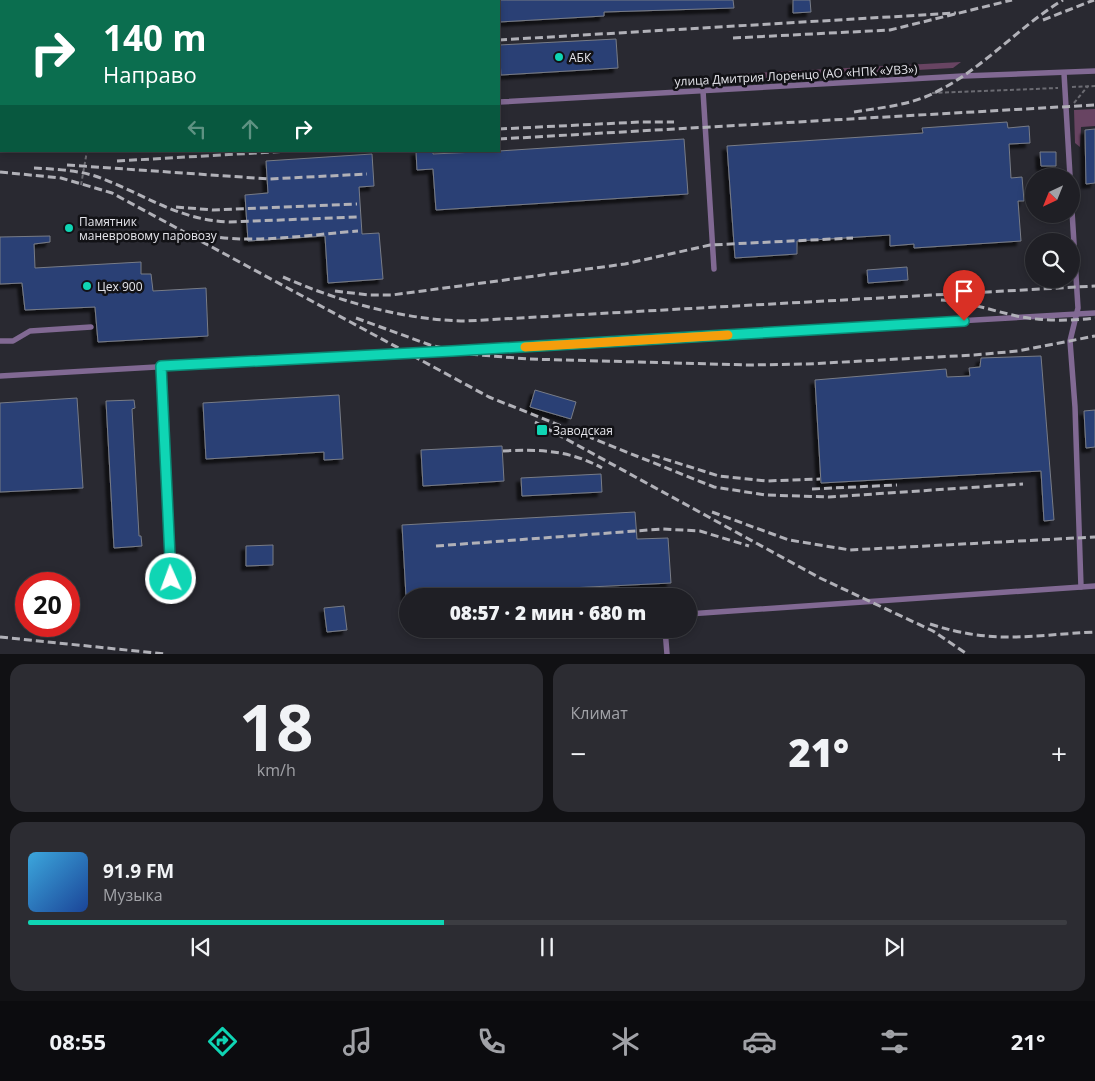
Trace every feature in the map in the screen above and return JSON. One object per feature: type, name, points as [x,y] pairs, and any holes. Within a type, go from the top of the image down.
[{"type":"lane","name":"улица Дмитрия Лоренцо (АО «НПК «УВЗ»)","points":[[500,102],[964,76],[1095,71]]},
{"type":"lane","points":[[1064,73],[1069,168]]},
{"type":"lane","points":[[702,91],[714,269]]},
{"type":"lane","points":[[1072,223],[1077,314],[1070,341],[1075,407],[1081,587]]},
{"type":"lane","points":[[0,376],[1095,313]]},
{"type":"lane","points":[[0,341],[13,341],[30,331],[91,327]]},
{"type":"lane","points":[[161,366],[171,579]]},
{"type":"lane","points":[[697,613],[1095,586]]},
{"type":"lane","points":[[666,638],[667,654]]},
{"type":"path","points":[[1073,104],[1088,86]]},
{"type":"path","points":[[932,94],[1095,86]]},
{"type":"path","points":[[81,185],[87,152]]},
{"type":"shaded area","points":[[961,62],[953,68],[742,80],[734,74]]},
{"type":"shaded area","points":[[1095,109],[1095,126],[1081,127],[1080,147],[1075,143],[1074,110]]},
{"type":"building","points":[[500,0],[733,0],[734,8],[604,12],[604,16],[500,22]]},
{"type":"building","points":[[793,0],[810,0],[811,12],[793,13]]},
{"type":"building","name":"АБК","points":[[616,39],[618,68],[501,75],[500,45]]},
{"type":"building","points":[[1007,122],[1008,128],[1029,126],[1030,143],[1009,144],[1011,178],[1022,177],[1024,201],[1018,201],[1021,241],[914,248],[914,244],[890,246],[890,235],[797,241],[797,254],[735,258],[727,146],[923,133],[922,128]]},
{"type":"building","points":[[1095,129],[1095,183],[1086,184],[1085,130]]},
{"type":"building","points":[[684,139],[688,194],[436,210],[433,169],[417,170],[416,152],[433,152],[433,154]]},
{"type":"building","points":[[1040,152],[1056,152],[1056,166],[1041,166]]},
{"type":"building","points":[[372,154],[374,186],[359,187],[362,234],[379,233],[383,279],[328,283],[325,236],[248,241],[245,195],[268,193],[266,161]]},
{"type":"building","name":"Цех 900","points":[[50,236],[50,242],[34,244],[35,268],[141,262],[141,274],[151,274],[153,291],[206,288],[208,336],[98,342],[95,307],[25,310],[22,283],[0,284],[0,237]]},
{"type":"building","points":[[907,267],[908,280],[868,283],[867,270]]},
{"type":"building","points":[[1041,356],[1054,520],[1044,521],[1041,471],[821,483],[815,380],[946,369],[947,377],[970,376],[969,368],[980,367],[981,358]]},
{"type":"building","points":[[535,390],[576,402],[571,419],[530,407]]},
{"type":"building","points":[[339,395],[343,459],[324,460],[324,452],[206,459],[203,403]]},
{"type":"building","points":[[77,398],[83,488],[0,492],[0,403]]},
{"type":"building","points":[[134,400],[135,408],[132,409],[139,536],[141,536],[142,546],[114,548],[106,401]]},
{"type":"building","points":[[1095,410],[1095,447],[1086,448],[1084,411]]},
{"type":"building","points":[[502,446],[504,481],[423,486],[421,450]]},
{"type":"building","points":[[601,474],[602,492],[522,496],[521,478]]},
{"type":"building","points":[[635,512],[637,539],[668,538],[671,583],[569,588],[406,588],[402,525]]},
{"type":"building","points":[[273,545],[273,565],[246,566],[246,546]]},
{"type":"building","points":[[344,606],[347,630],[327,632],[324,608]]},
{"type":"railway","points":[[733,38],[890,30],[1012,0]]},
{"type":"railway","points":[[854,112],[908,103],[944,88],[962,77],[1029,24],[1063,0]]},
{"type":"railway","points":[[1043,20],[1094,0]]},
{"type":"railway","points":[[500,40],[956,13]]},
{"type":"railway","points":[[500,139],[1095,105]]},
{"type":"railway","points":[[500,129],[674,122]]},
{"type":"railway","points":[[117,161],[274,152]]},
{"type":"railway","points":[[67,165],[270,179],[367,174]]},
{"type":"railway","points":[[34,168],[73,171],[95,176],[160,205],[210,220],[229,222],[357,217]]},
{"type":"railway","points":[[0,172],[61,178],[112,193],[489,397],[714,487],[766,495],[829,497],[1023,484]]},
{"type":"railway","points":[[176,207],[213,210],[357,204]]},
{"type":"railway","points":[[197,232],[233,239],[254,239],[358,231]]},
{"type":"railway","points":[[335,291],[369,295],[392,295],[625,264],[710,245],[853,238]]},
{"type":"railway","points":[[283,277],[350,302],[373,308],[419,317],[466,321],[1095,286]]},
{"type":"railway","points":[[941,300],[1021,317],[1058,320],[1095,318]]},
{"type":"railway","points":[[356,318],[430,345],[468,354],[528,359],[750,365],[807,364],[974,355],[1018,351],[1095,336]]},
{"type":"railway","points":[[535,422],[820,578],[933,631],[967,654]]},
{"type":"railway","points":[[503,451],[529,450],[566,454],[578,457],[602,468]]},
{"type":"railway","points":[[652,455],[719,476],[766,481],[820,479]]},
{"type":"railway","points":[[812,489],[897,485]]},
{"type":"railway","points":[[712,512],[789,540],[850,550],[1095,537]]},
{"type":"railway","points":[[436,546],[662,529],[700,531],[749,546]]},
{"type":"railway","points":[[930,624],[974,635],[993,637],[1095,632]]},
{"type":"railway","points":[[0,637],[165,654]]},
{"type":"slow traffic","points":[[525,347],[728,335]]},
{"type":"place","name":"АБК","points":[[559,57]]},
{"type":"place","name":"Памятник маневровому паровозу","points":[[69,228]]},
{"type":"place","name":"Цех 900","points":[[87,286]]},
{"type":"place","name":"Заводская","points":[[542,430]]},
{"type":"route","points":[[171,579],[161,366],[964,321]]}]
